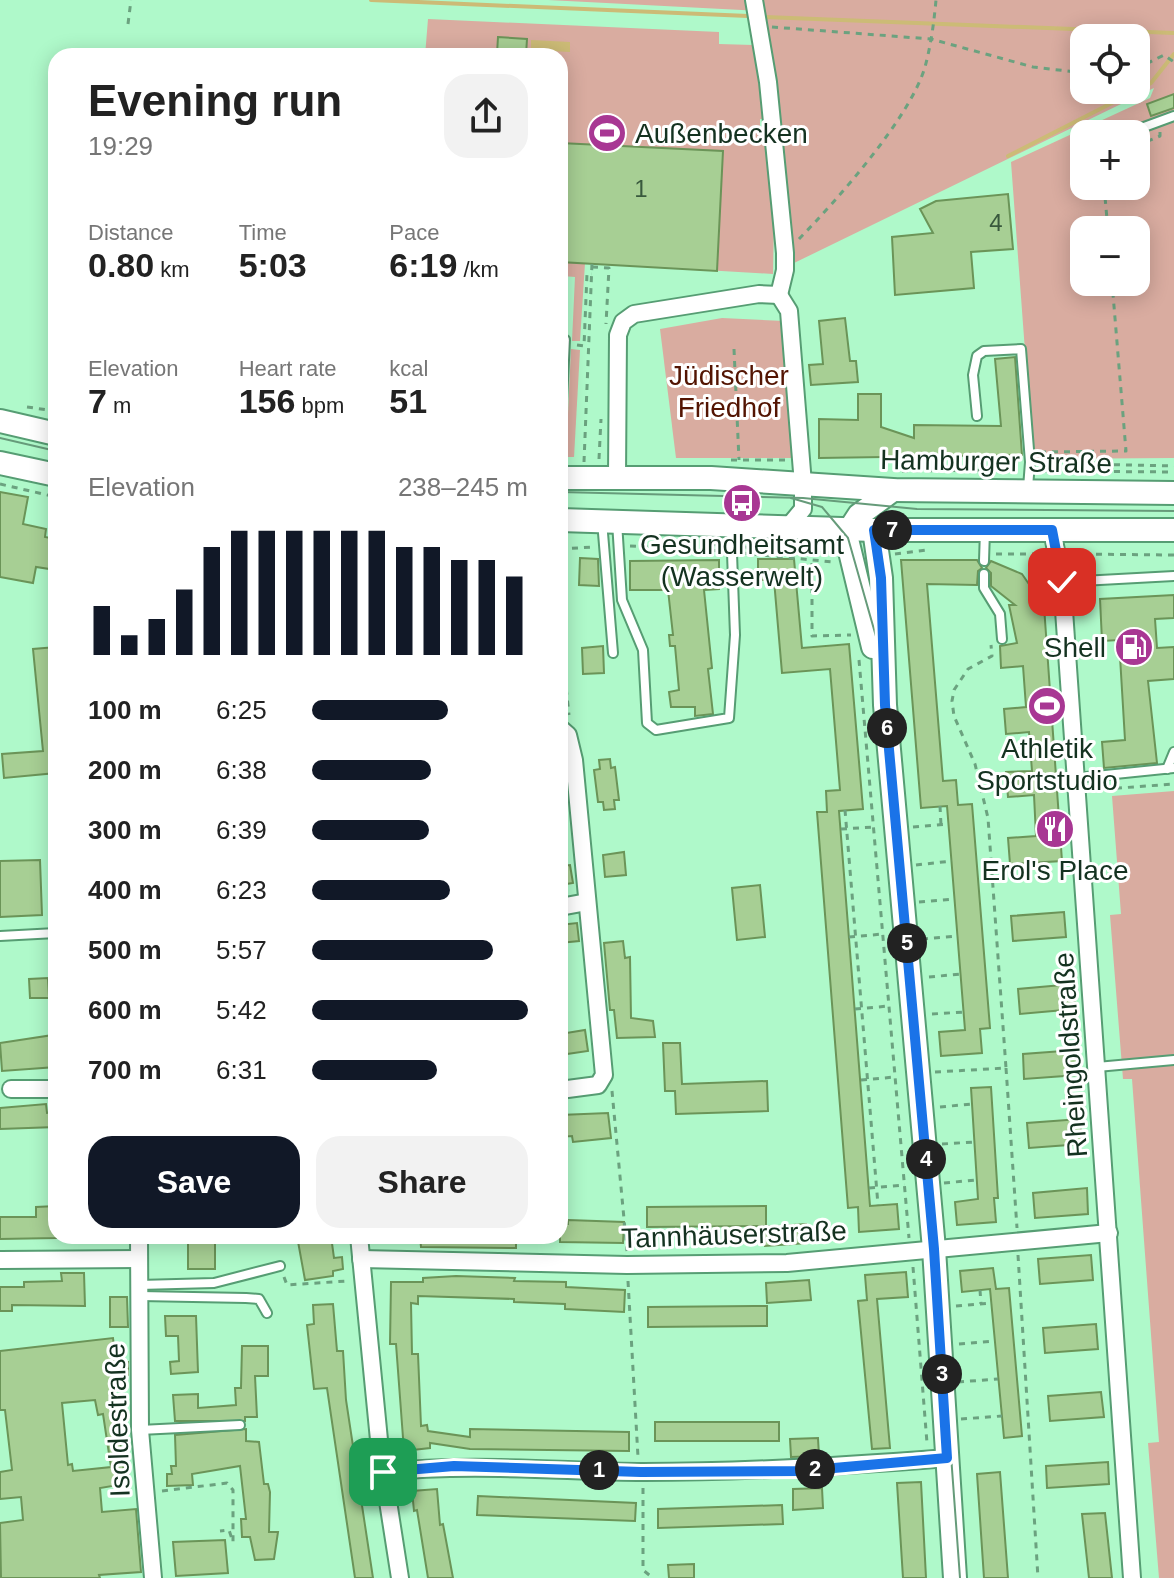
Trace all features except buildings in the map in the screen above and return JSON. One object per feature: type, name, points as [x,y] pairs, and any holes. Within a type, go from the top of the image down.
[{"type":"main road","points":[[0,421],[48,432]]},
{"type":"main road","points":[[0,463],[48,473]]},
{"type":"main road","name":"Hamburger Straße","points":[[568,478],[810,484],[893,490],[918,480],[1028,481],[1174,493]]},
{"type":"main road","points":[[810,484],[860,525],[915,545],[985,529],[1174,530]]},
{"type":"main road","points":[[893,490],[846,544],[868,620],[885,705],[934,1249],[938,1459],[955,1578]]},
{"type":"main road","points":[[568,520],[731,525],[775,534],[860,525]]},
{"type":"main road","points":[[860,525],[868,620]]},
{"type":"street","points":[[754,0],[768,82],[785,253],[785,270],[779,295],[789,311],[810,484],[803,509],[775,534]]},
{"type":"street","points":[[617,477],[618,335],[623,322],[634,314],[759,294],[779,295]]},
{"type":"street","name":"Rheingoldstraße","points":[[1052,530],[1062,582],[1132,1578]]},
{"type":"street","points":[[568,736],[574,760],[605,1088],[568,1090]]},
{"type":"street","points":[[568,906],[587,902]]},
{"type":"street","points":[[11,1089],[48,1089]]},
{"type":"street","name":"Tannhäuserstraße","points":[[361,1259],[627,1265],[787,1263],[910,1247],[934,1249],[1109,1233]]},
{"type":"street","name":"Isoldestraße","points":[[139,1244],[140,1430],[153,1578]]},
{"type":"street","points":[[360,1244],[383,1472],[400,1578]]},
{"type":"street","points":[[1,1260],[139,1259]]},
{"type":"street","points":[[383,1472],[454,1466],[641,1472],[800,1471],[938,1459]]},
{"type":"lane","points":[[1150,125],[1174,116]]},
{"type":"lane","points":[[977,416],[973,375],[977,356],[984,351],[1021,349],[1028,481]]},
{"type":"lane","points":[[609,521],[622,600],[643,650],[647,723],[656,730],[729,718],[735,635],[731,525]]},
{"type":"lane","points":[[609,521],[613,653]]},
{"type":"lane","points":[[984,558],[985,529]]},
{"type":"lane","points":[[984,574],[984,588],[1000,614],[1002,639]]},
{"type":"lane","points":[[1062,582],[1174,576]]},
{"type":"lane","points":[[1076,784],[1171,768],[1174,752]]},
{"type":"lane","points":[[0,936],[48,933]]},
{"type":"lane","points":[[1097,1067],[1174,1060]]},
{"type":"lane","points":[[139,1290],[214,1283],[280,1266]]},
{"type":"lane","points":[[139,1290],[259,1299],[267,1313]]},
{"type":"lane","points":[[140,1430],[240,1425]]},
{"type":"path","points":[[128,24],[131,0]]},
{"type":"path","points":[[785,253],[840,197],[914,93],[931,39],[936,0]]},
{"type":"path","points":[[758,26],[931,39],[1033,67],[1070,71]]},
{"type":"path","points":[[1150,62],[1164,55],[1174,62]]},
{"type":"path","points":[[584,462],[592,265],[609,268]]},
{"type":"path","points":[[568,342],[584,346],[587,274],[592,274]]},
{"type":"path","points":[[1113,296],[1126,451],[1040,452],[1039,463],[1174,466]]},
{"type":"path","points":[[734,349],[739,460]]},
{"type":"path","points":[[17,406],[48,410]]},
{"type":"path","points":[[760,460],[798,460]]},
{"type":"path","points":[[919,463],[918,480],[1028,481],[1174,472]]},
{"type":"path","points":[[0,484],[48,495]]},
{"type":"path","points":[[775,534],[812,551],[812,636],[868,620]]},
{"type":"path","points":[[630,546],[752,553],[837,563]]},
{"type":"path","points":[[568,549],[593,547]]},
{"type":"path","points":[[752,547],[752,553]]},
{"type":"path","points":[[984,558],[1036,554]]},
{"type":"path","points":[[1072,554],[1174,555]]},
{"type":"path","points":[[1002,639],[991,640],[992,656],[968,669],[954,690],[952,701],[954,716],[975,764],[988,818],[1038,1578]]},
{"type":"path","points":[[858,649],[910,1247],[938,1459]]},
{"type":"path","points":[[1076,784],[1174,784]]},
{"type":"path","points":[[940,806],[941,825]]},
{"type":"path","points":[[845,810],[878,1205]]},
{"type":"path","points":[[914,827],[949,824]]},
{"type":"path","points":[[841,829],[874,827]]},
{"type":"path","points":[[917,865],[952,861]]},
{"type":"path","points":[[844,865],[850,865]]},
{"type":"path","points":[[920,902],[955,899]]},
{"type":"path","points":[[846,901],[853,901]]},
{"type":"path","points":[[849,937],[883,934]]},
{"type":"path","points":[[923,939],[958,936]]},
{"type":"path","points":[[852,973],[859,972]]},
{"type":"path","points":[[926,977],[961,974]]},
{"type":"path","points":[[855,1009],[889,1006]]},
{"type":"path","points":[[929,1014],[964,1012]]},
{"type":"path","points":[[858,1044],[865,1044]]},
{"type":"path","points":[[919,1073],[1006,1068]]},
{"type":"path","points":[[861,1080],[895,1077]]},
{"type":"path","points":[[605,1088],[627,1259]]},
{"type":"path","points":[[933,1108],[972,1104]]},
{"type":"path","points":[[863,1116],[871,1116]]},
{"type":"path","points":[[937,1145],[974,1142]]},
{"type":"path","points":[[866,1152],[873,1151]]},
{"type":"path","points":[[940,1183],[976,1180]]},
{"type":"path","points":[[869,1188],[905,1185]]},
{"type":"path","points":[[628,1272],[638,1465]]},
{"type":"path","points":[[287,1285],[351,1281]]},
{"type":"path","points":[[980,1290],[981,1304]]},
{"type":"path","points":[[949,1307],[992,1303]]},
{"type":"path","points":[[952,1345],[995,1341]]},
{"type":"path","points":[[954,1382],[998,1379]]},
{"type":"path","points":[[957,1419],[1002,1416]]},
{"type":"path","points":[[643,1480],[643,1570],[653,1578]]},
{"type":"path","points":[[145,1492],[227,1483],[233,1490],[233,1542],[229,1530],[220,1531]]},
{"type":"green space","points":[[548,0],[1174,0],[1174,458],[1033,459],[1011,162],[1070,135],[1070,200],[1150,200],[1150,120],[1102,120],[1137,104],[1150,104],[1154,88],[1150,90],[1150,24],[1070,24],[1070,104],[1121,104],[1088,120],[1070,120],[1070,129],[792,264],[761,11]]},
{"type":"green space","points":[[428,19],[719,32],[719,44],[753,45],[764,119],[760,119],[760,130],[765,130],[774,220],[773,274],[585,263],[580,341],[572,341],[575,277],[568,276],[568,48],[426,48]]},
{"type":"green space","name":"Jüdischer Friedhof","points":[[722,318],[784,321],[797,458],[676,458],[660,329]]},
{"type":"green space","points":[[571,349],[580,350],[574,457],[568,457]]},
{"type":"green space","points":[[1174,791],[1174,1578],[1159,1578],[1148,1443],[1159,1442],[1132,1079],[1123,1079],[1110,915],[1121,914],[1112,796]]},
{"type":"shaded area","points":[[531,40],[570,42],[570,52],[568,48],[531,48]]},
{"type":"shaded area","name":"Außenbecken","points":[[614,121],[624,130],[608,144],[595,143],[594,131]]},
{"type":"waterway","points":[[371,0],[748,16]]},
{"type":"waterway","points":[[765,17],[1174,33]]},
{"type":"waterway","points":[[1008,156],[1151,83],[1174,54]]},
{"type":"tram line","points":[[0,438],[48,449]]},
{"type":"tram line","points":[[568,492],[803,498],[917,509],[1174,511]]},
{"type":"tram line","points":[[791,498],[822,507],[848,538],[877,640],[888,705],[923,1073],[960,1578]]},
{"type":"place","name":"Außenbecken","points":[[607,133]]},
{"type":"place","name":"Gesundheitsamt (Wasserwelt)","points":[[742,503]]},
{"type":"place","name":"Shell","points":[[1134,647]]},
{"type":"place","name":"Athletik Sportstudio","points":[[1047,706]]},
{"type":"place","name":"Erol's Place","points":[[1055,829]]},
{"type":"route","points":[[383,1472],[437,1466],[641,1472],[800,1471],[947,1458],[934,1249],[885,705],[881,578],[874,530],[1052,530],[1062,582]]}]
